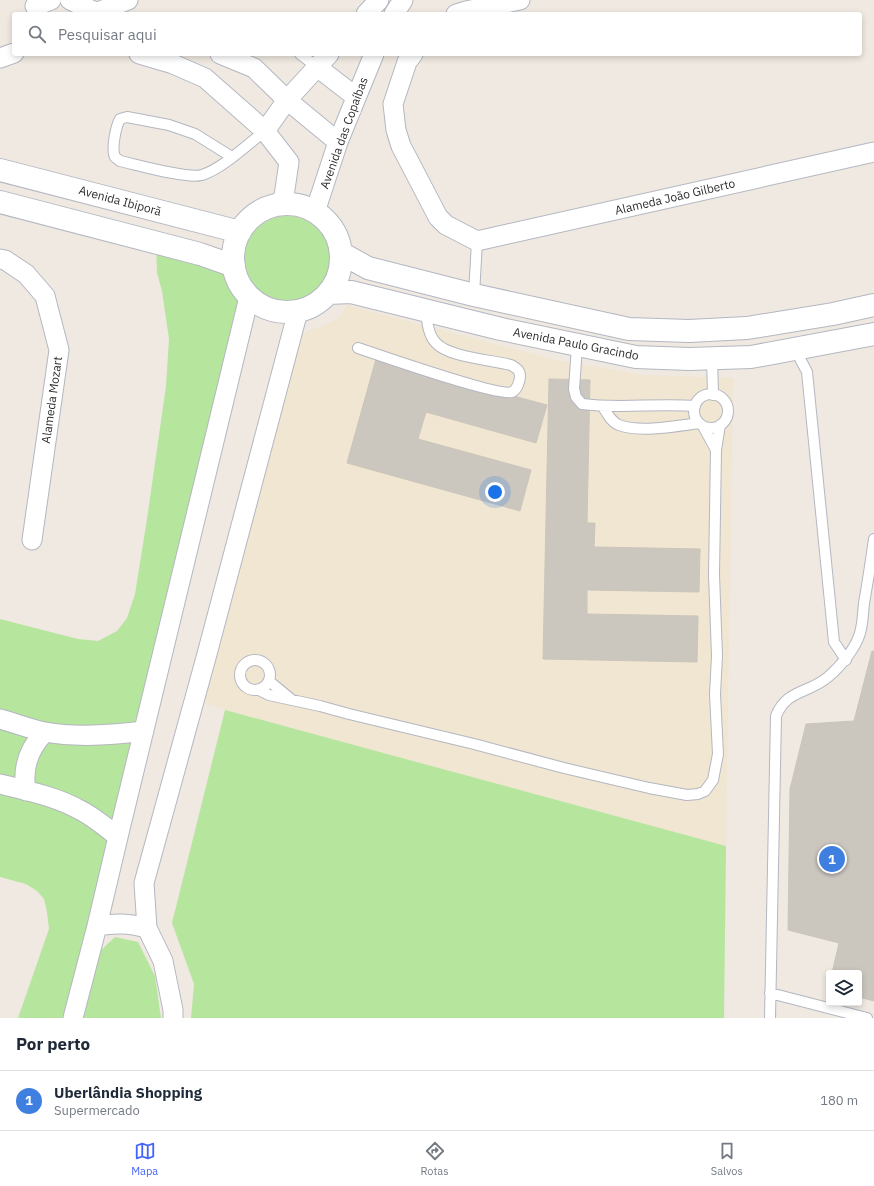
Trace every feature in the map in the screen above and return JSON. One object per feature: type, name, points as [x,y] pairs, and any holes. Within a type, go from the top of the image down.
[{"type":"street","points":[[70,0],[99,12]]},
{"type":"street","points":[[103,12],[128,0]]},
{"type":"street","points":[[368,12],[379,0]]},
{"type":"street","points":[[395,12],[403,0]]},
{"type":"street","points":[[463,12],[520,0]]},
{"type":"street","points":[[0,58],[12,54]]},
{"type":"street","points":[[154,56],[177,59],[205,78],[265,131],[289,162],[284,196],[278,205]]},
{"type":"street","points":[[225,56],[254,68],[287,100],[338,142]]},
{"type":"street","name":"Avenida das Copaíbas","points":[[315,212],[338,142],[373,56]]},
{"type":"street","points":[[412,56],[407,62],[394,104],[396,130],[401,146],[438,218],[446,225],[477,241]]},
{"type":"street","points":[[265,131],[287,100],[323,61],[356,97]]},
{"type":"street","name":"Alameda João Gilberto","points":[[477,241],[874,152]]},
{"type":"street","name":"Avenida Ibiporã","points":[[0,170],[240,232]]},
{"type":"street","points":[[0,202],[200,254],[234,266]]},
{"type":"street","points":[[278,205],[303,207],[315,212],[328,223],[337,237],[341,253],[341,267],[336,281],[328,293],[315,305],[298,311],[281,312],[264,307],[249,297],[239,282],[234,266],[234,248],[240,232],[250,220],[263,210],[278,205]]},
{"type":"street","name":"Avenida Paulo Gracindo","points":[[341,253],[368,268],[474,295],[629,329],[689,331],[747,328],[833,314],[874,305]]},
{"type":"street","name":"Alameda Mozart","points":[[0,259],[5,260],[26,274],[45,296],[59,350],[32,540]]},
{"type":"street","name":"Avenida Paulo Gracindo","points":[[328,293],[351,292],[501,330],[636,357],[751,357],[874,334]]},
{"type":"street","points":[[73,1018],[98,926],[118,837],[249,297]]},
{"type":"street","points":[[173,1018],[173,1010],[163,961],[146,928],[144,884],[209,647],[298,311]]},
{"type":"street","points":[[0,719],[45,732],[88,735],[144,731]]},
{"type":"street","points":[[26,791],[24,772],[26,762],[33,745],[45,732]]},
{"type":"street","points":[[0,784],[44,795],[79,809],[94,818],[118,837]]},
{"type":"street","points":[[98,926],[114,923],[130,924],[146,928]]},
{"type":"lane","points":[[307,56],[323,61]]},
{"type":"lane","points":[[232,157],[195,134],[169,125],[127,117],[120,119],[117,125],[113,150],[115,157],[120,161],[186,175],[201,175],[215,169],[232,157],[265,131]]},
{"type":"lane","points":[[474,295],[477,241]]},
{"type":"lane","points":[[358,348],[476,385],[503,392],[510,392],[515,389],[519,382],[520,375],[516,368],[511,365],[457,355],[436,344],[428,325],[426,310]]},
{"type":"lane","points":[[577,346],[574,388],[576,397],[582,404],[603,406],[672,404],[695,406]]},
{"type":"lane","points":[[796,349],[807,372],[834,642],[846,660]]},
{"type":"lane","points":[[712,358],[713,395]]},
{"type":"lane","points":[[603,406],[612,420],[618,425],[642,428],[701,424],[709,428],[720,425],[725,421],[727,416],[727,405],[719,396],[713,395],[702,397],[695,406],[694,412],[695,418],[701,424],[716,450]]},
{"type":"lane","points":[[259,690],[264,688],[269,681],[270,672],[265,664],[256,660],[245,664],[240,674],[243,683],[250,689],[259,690],[269,695],[474,744],[564,768],[648,788],[687,795],[698,794],[705,791],[713,780],[718,754],[715,694],[717,656],[714,575],[716,450],[720,425]]},
{"type":"lane","points":[[770,1018],[776,716],[780,707],[786,700],[828,678],[846,660],[860,634],[874,539]]},
{"type":"lane","points":[[269,681],[292,700]]},
{"type":"lane","points":[[770,994],[866,1018]]},
{"type":"shaded area","points":[[346,305],[561,361],[644,375],[733,378],[726,846],[225,710],[201,702],[299,336],[332,322],[341,315]]},
{"type":"green space","points":[[287,216],[303,219],[311,223],[323,235],[327,243],[330,259],[327,275],[323,283],[311,295],[303,299],[287,302],[271,299],[263,295],[251,283],[247,275],[244,259],[247,243],[251,235],[263,223],[271,219]]},
{"type":"green space","points":[[156,242],[234,266],[249,297],[73,1018],[18,1018],[49,929],[44,899],[37,891],[26,884],[0,877],[0,619],[78,639],[98,641],[117,631],[127,618],[135,594],[166,386],[169,339],[162,291],[157,273]]},
{"type":"green space","points":[[225,710],[726,846],[724,1018],[191,1018],[194,984],[172,923]]},
{"type":"green space","points":[[115,937],[138,942],[155,976],[161,1018],[83,1018],[99,952]]},
{"type":"building","points":[[376,359],[547,405],[536,443],[426,412],[418,439],[531,470],[520,511],[347,463]]},
{"type":"building","points":[[549,379],[590,380],[587,523],[595,523],[594,547],[700,549],[699,592],[587,590],[587,614],[698,616],[697,662],[543,659]]},
{"type":"building","points":[[872,651],[874,651],[874,1001],[862,998],[862,970],[833,970],[839,943],[788,930],[790,789],[806,724],[854,721]]},
{"type":"place","name":"Uberlândia Shopping","points":[[832,859]]}]
